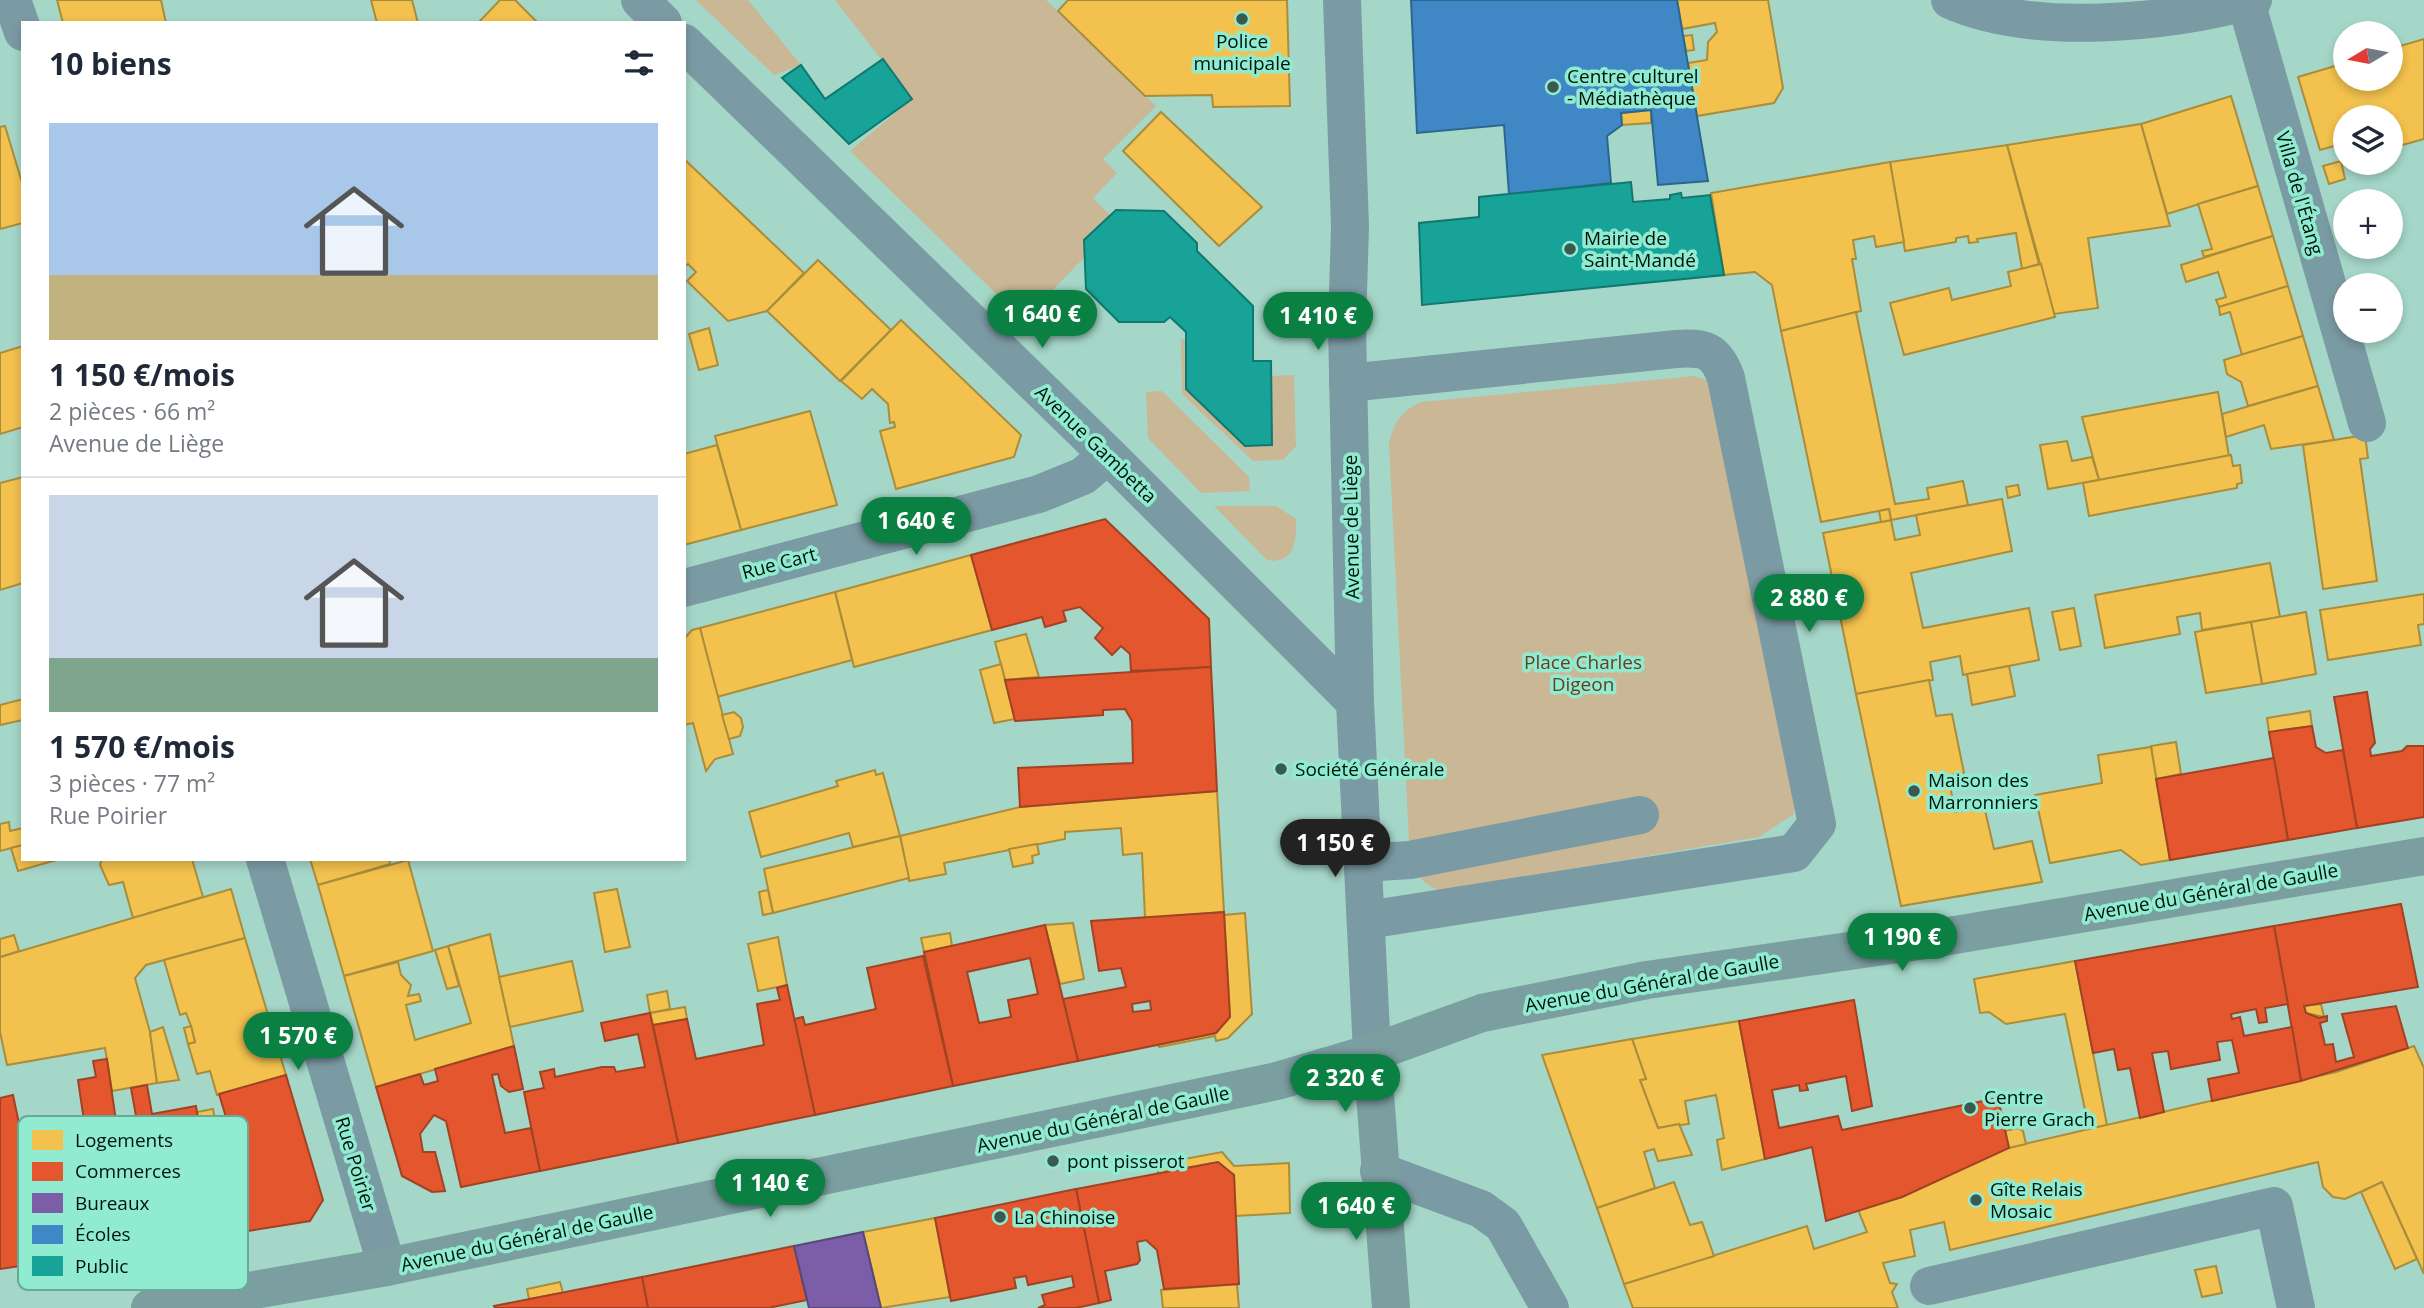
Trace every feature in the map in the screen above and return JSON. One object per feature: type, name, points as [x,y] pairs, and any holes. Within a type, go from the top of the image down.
[{"type":"main road","name":"Avenue du Général de Gaulle","points":[[150,1308],[387,1267],[1277,1081],[1372,1053],[1482,1013],[1647,980],[1919,941],[2424,856]]},
{"type":"main road","points":[[1372,1053],[1391,1308]]},
{"type":"street","points":[[12,0],[21,26]]},
{"type":"street","points":[[639,0],[661,21]]},
{"type":"street","name":"Avenue de Liège","points":[[1342,0],[1350,226],[1349,383],[1355,702],[1372,1053]]},
{"type":"street","points":[[1950,0],[1966,7],[2027,21],[2107,21],[2173,17],[2250,1]]},
{"type":"street","name":"Villa de l'Étang","points":[[2250,1],[2367,423]]},
{"type":"street","name":"Avenue Gambetta","points":[[686,45],[1108,455],[1355,702]]},
{"type":"street","points":[[1349,383],[1693,348],[1708,351],[1720,362],[1726,378],[1817,824],[1794,853],[1367,920]]},
{"type":"street","name":"Rue Cart","points":[[686,588],[1039,494],[1083,476],[1108,455]]},
{"type":"street","points":[[1363,863],[1410,860],[1640,815]]},
{"type":"street","name":"Rue Poirier","points":[[266,861],[387,1267]]},
{"type":"street","points":[[1379,1171],[1481,1209],[1503,1225],[1550,1308]]},
{"type":"street","points":[[1929,1286],[2274,1206],[2296,1308]]},
{"type":"green space","points":[[696,0],[748,0],[801,65],[774,75]]},
{"type":"green space","points":[[835,0],[1046,0],[1156,106],[1103,159],[1117,173],[1093,198],[1118,223],[1023,320],[850,151],[912,99]]},
{"type":"green space","points":[[1181,339],[1186,339],[1186,389],[1245,446],[1271,445],[1271,376],[1294,375],[1296,446],[1283,460],[1253,461],[1182,394]]},
{"type":"green space","name":"Place Charles Digeon","points":[[1694,376],[1705,379],[1713,391],[1795,804],[1794,814],[1759,837],[1441,891],[1435,889],[1421,879],[1410,860],[1389,444],[1396,424],[1408,409],[1421,402]]},
{"type":"green space","points":[[1162,391],[1249,477],[1250,491],[1201,493],[1148,438],[1146,392]]},
{"type":"green space","points":[[1214,506],[1276,506],[1296,519],[1296,535],[1292,549],[1284,559],[1267,560]]},
{"type":"building: Logements","points":[[57,0],[161,0],[166,21],[62,21]]},
{"type":"building: Logements","points":[[371,0],[412,0],[417,21],[376,21]]},
{"type":"building: Logements","points":[[500,0],[515,0],[536,21],[480,21]]},
{"type":"building: Logements","points":[[1068,0],[1287,0],[1290,106],[1213,107],[1212,95],[1145,96],[1058,11]]},
{"type":"building: Logements","points":[[1677,0],[1768,0],[1783,88],[1774,103],[1697,116],[1688,63],[1707,60],[1708,42],[1717,32],[1715,23],[1682,29]]},
{"type":"building: Logements","points":[[1692,35],[1694,50],[1686,51],[1683,36]]},
{"type":"building: Logements","points":[[2424,39],[2424,139],[2403,145],[2403,105],[2333,105],[2333,146],[2320,150],[2298,77],[2333,67],[2333,91],[2403,91],[2403,45]]},
{"type":"building: Logements","points":[[2231,96],[2258,186],[2167,214],[2141,124]]},
{"type":"building: Logements","points":[[1651,110],[1651,123],[1622,125],[1621,113]]},
{"type":"building: Logements","points":[[1161,112],[1262,207],[1219,246],[1123,151]]},
{"type":"building: Logements","points":[[2141,124],[2170,226],[2088,238],[2098,308],[2054,314],[2007,145]]},
{"type":"building: Logements","points":[[5,126],[21,179],[21,224],[0,229],[0,127]]},
{"type":"building: Logements","points":[[2007,145],[2039,264],[2022,269],[2016,233],[1977,239],[1978,242],[1969,243],[1968,236],[1956,238],[1956,242],[1905,251],[1890,162]]},
{"type":"building: Logements","points":[[686,161],[804,273],[767,311],[728,321],[687,281],[696,272],[688,264],[686,266]]},
{"type":"building: Logements","points":[[1890,162],[1904,242],[1876,247],[1874,236],[1853,240],[1856,259],[1852,259],[1861,311],[1781,331],[1772,285],[1755,272],[1724,275],[1711,193]]},
{"type":"building: Logements","points":[[2333,163],[2333,175],[2344,175],[2345,179],[2329,184],[2323,166]]},
{"type":"building: Logements","points":[[2258,186],[2273,236],[2204,257],[2202,251],[2212,249],[2198,204]]},
{"type":"building: Logements","points":[[2273,236],[2288,286],[2219,307],[2216,300],[2226,297],[2218,272],[2186,282],[2181,265]]},
{"type":"building: Logements","points":[[818,260],[891,330],[840,381],[767,311]]},
{"type":"building: Logements","points":[[2041,264],[2055,317],[1904,355],[1890,303],[1949,288],[1952,300],[2011,286],[2008,272]]},
{"type":"building: Logements","points":[[2288,286],[2303,336],[2242,355],[2230,312],[2220,315],[2219,307]]},
{"type":"building: Logements","points":[[1856,312],[1895,504],[1929,499],[1927,488],[1963,481],[1968,505],[1891,520],[1889,509],[1821,522],[1781,331]]},
{"type":"building: Logements","points":[[901,320],[1021,435],[1014,457],[896,489],[880,431],[895,427],[894,422],[890,423],[888,404],[872,389],[862,399],[841,381]]},
{"type":"building: Logements","points":[[709,328],[718,365],[699,370],[689,334]]},
{"type":"building: Logements","points":[[2303,336],[2318,386],[2248,406],[2241,382],[2227,374],[2224,360]]},
{"type":"building: Logements","points":[[21,347],[21,428],[0,434],[0,353]]},
{"type":"building: Logements","points":[[2318,386],[2334,440],[2271,449],[2264,425],[2226,437],[2222,414]]},
{"type":"building: Logements","points":[[2218,392],[2229,456],[2099,480],[2082,417]]},
{"type":"building: Logements","points":[[810,411],[837,505],[741,530],[715,436]]},
{"type":"building: Logements","points":[[2365,435],[2368,458],[2360,459],[2377,581],[2323,589],[2303,445]]},
{"type":"building: Logements","points":[[2067,441],[2072,461],[2092,457],[2099,480],[2048,489],[2040,445]]},
{"type":"building: Logements","points":[[717,445],[741,530],[686,544],[686,453]]},
{"type":"building: Logements","points":[[2231,455],[2233,466],[2240,465],[2242,483],[2237,484],[2237,488],[2089,516],[2083,483]]},
{"type":"building: Logements","points":[[21,478],[21,584],[0,590],[0,483]]},
{"type":"building: Logements","points":[[2018,485],[2020,495],[2008,498],[2006,487]]},
{"type":"building: Logements","points":[[2002,499],[2012,551],[1911,573],[1923,628],[2029,608],[2039,660],[1963,675],[1960,656],[1930,662],[1933,680],[1856,694],[1823,533],[1891,520],[1895,540],[1920,535],[1916,515]]},
{"type":"building: Logements","points":[[1889,509],[1891,520],[1881,522],[1879,511]]},
{"type":"building: Logements","points":[[971,555],[992,630],[854,667],[835,592]]},
{"type":"building: Logements","points":[[2270,563],[2280,617],[2202,630],[2200,613],[2177,617],[2180,634],[2105,648],[2095,595]]},
{"type":"building: Logements","points":[[835,592],[852,660],[717,697],[700,628]]},
{"type":"building: Logements","points":[[2424,594],[2424,624],[2418,625],[2421,645],[2328,660],[2320,610]]},
{"type":"building: Logements","points":[[2074,608],[2081,646],[2060,650],[2052,612]]},
{"type":"building: Logements","points":[[2306,612],[2316,674],[2262,684],[2251,622]]},
{"type":"building: Logements","points":[[2251,622],[2262,684],[2206,693],[2195,632]]},
{"type":"building: Logements","points":[[700,628],[733,754],[715,759],[706,771],[693,723],[686,725],[686,637],[692,630]]},
{"type":"building: Logements","points":[[1026,634],[1039,677],[1005,680],[995,642]]},
{"type":"building: Logements","points":[[1001,664],[1015,719],[994,723],[980,670]]},
{"type":"building: Logements","points":[[2009,666],[2015,696],[1972,705],[1967,674]]},
{"type":"building: Logements","name":"Maison des Marronniers","points":[[1929,680],[1936,716],[1952,714],[1964,773],[1948,775],[1955,812],[1984,806],[1994,849],[2032,841],[2042,882],[1901,906],[1856,694]]},
{"type":"building: Logements","points":[[21,700],[21,720],[0,725],[0,705]]},
{"type":"building: Logements","points":[[2310,711],[2312,726],[2269,732],[2267,718]]},
{"type":"building: Logements","points":[[734,712],[741,718],[743,727],[740,736],[729,739],[722,715]]},
{"type":"building: Logements","points":[[2176,742],[2181,774],[2156,779],[2151,746]]},
{"type":"building: Logements","points":[[2151,747],[2170,860],[2141,865],[2121,850],[2050,863],[2035,795],[2102,783],[2098,755]]},
{"type":"building: Logements","points":[[875,770],[876,775],[883,773],[900,836],[853,847],[849,833],[761,857],[749,812],[838,786],[836,781]]},
{"type":"building: Logements","points":[[1217,791],[1224,912],[1145,918],[1142,853],[1123,855],[1121,828],[1065,832],[1065,839],[944,863],[946,874],[909,881],[900,836],[1020,807]]},
{"type":"building: Logements","points":[[9,822],[10,831],[21,828],[21,846],[0,851],[0,824]]},
{"type":"building: Logements","points":[[900,836],[909,878],[773,913],[764,869]]},
{"type":"building: Logements","points":[[1037,844],[1039,854],[1032,856],[1033,863],[1013,867],[1009,849]]},
{"type":"building: Logements","points":[[21,846],[21,861],[53,861],[18,871],[11,848]]},
{"type":"building: Logements","points":[[101,861],[193,861],[203,897],[133,918],[123,882],[109,885],[100,865]]},
{"type":"building: Logements","points":[[311,861],[389,861],[390,864],[318,885]]},
{"type":"building: Logements","points":[[408,861],[433,951],[344,976],[318,885]]},
{"type":"building: Logements","points":[[231,889],[245,938],[146,965],[135,978],[150,1032],[157,1083],[112,1091],[105,1048],[7,1065],[0,1032],[0,957]]},
{"type":"building: Logements","points":[[617,889],[630,947],[605,952],[594,893]]},
{"type":"building: Logements","points":[[768,890],[773,913],[763,915],[759,892]]},
{"type":"building: Logements","points":[[1245,913],[1252,1014],[1228,1038],[1216,1041],[1215,1036],[1159,1047],[1158,1044],[1216,1033],[1230,1017],[1224,915]]},
{"type":"building: Logements","points":[[1073,923],[1084,979],[1060,984],[1045,925]]},
{"type":"building: Logements","points":[[950,933],[952,946],[924,952],[921,938]]},
{"type":"building: Logements","points":[[490,934],[514,1046],[376,1087],[344,976],[398,962],[401,975],[411,985],[408,996],[419,994],[421,1001],[406,1005],[415,1040],[471,1023],[448,946]]},
{"type":"building: Logements","points":[[14,935],[19,951],[0,957],[0,939]]},
{"type":"building: Logements","points":[[778,937],[787,985],[758,991],[748,944]]},
{"type":"building: Logements","points":[[245,938],[286,1075],[217,1095],[210,1071],[197,1074],[188,1044],[195,1042],[191,1026],[186,1013],[180,1015],[164,960]]},
{"type":"building: Logements","points":[[448,946],[459,986],[447,989],[435,950]]},
{"type":"building: Logements","points":[[572,961],[583,1011],[510,1027],[499,977]]},
{"type":"building: Logements","points":[[2075,961],[2107,1125],[2089,1129],[2065,1014],[2006,1024],[1989,1012],[1980,1013],[1974,979]]},
{"type":"building: Logements","points":[[667,991],[670,1009],[650,1013],[647,995]]},
{"type":"building: Logements","points":[[2321,1004],[2324,1017],[2306,1013],[2304,1006]]},
{"type":"building: Logements","points":[[685,1007],[687,1019],[653,1025],[650,1013]]},
{"type":"building: Logements","points":[[1739,1021],[1765,1159],[1722,1170],[1717,1140],[1724,1138],[1716,1095],[1685,1101],[1689,1124],[1658,1128],[1640,1080],[1646,1079],[1632,1039]]},
{"type":"building: Logements","points":[[191,1026],[195,1042],[188,1044],[184,1028]]},
{"type":"building: Logements","points":[[163,1027],[179,1080],[157,1083],[150,1032]]},
{"type":"building: Logements","points":[[1632,1039],[1646,1079],[1640,1080],[1658,1128],[1679,1124],[1692,1155],[1658,1161],[1654,1149],[1644,1152],[1655,1188],[1597,1208],[1542,1055]]},
{"type":"building: Logements","points":[[2414,1046],[2424,1068],[2424,1274],[2382,1182],[2345,1199],[2333,1197],[2323,1187],[2318,1162],[1950,1250],[1944,1222],[1910,1230],[1915,1256],[1883,1263],[1890,1283],[1897,1284],[1892,1292],[1898,1308],[1633,1308],[1624,1284],[1807,1226],[1814,1249],[1867,1232],[1858,1210],[1902,1197],[2007,1148],[2336,1072]]},
{"type":"building: Logements","points":[[213,1109],[214,1116],[198,1116],[197,1112]]},
{"type":"building: Logements","points":[[2018,1128],[2023,1131],[2026,1144],[2009,1148],[2005,1131]]},
{"type":"building: Logements","points":[[1222,1152],[1234,1166],[1289,1163],[1290,1213],[1235,1216],[1234,1175],[1218,1162],[1158,1173],[1157,1164]]},
{"type":"building: Logements","points":[[1674,1182],[1690,1225],[1702,1222],[1714,1256],[1624,1284],[1597,1208]]},
{"type":"building: Logements","points":[[2382,1182],[2417,1259],[2395,1269],[2361,1192]]},
{"type":"building: Logements","points":[[935,1218],[950,1297],[881,1308],[863,1232]]},
{"type":"building: Logements","points":[[2216,1266],[2222,1293],[2202,1297],[2195,1270]]},
{"type":"building: Logements","points":[[560,1282],[563,1293],[529,1299],[527,1289]]},
{"type":"building: Logements","points":[[1237,1284],[1239,1308],[1163,1308],[1161,1290]]},
{"type":"building: Commerces","points":[[1105,519],[1209,619],[1211,667],[1131,671],[1130,654],[1121,646],[1112,655],[1095,638],[1103,628],[1080,607],[1063,611],[1066,621],[1045,627],[1042,617],[992,630],[971,555]]},
{"type":"building: Commerces","points":[[1211,667],[1217,791],[1020,807],[1018,768],[1133,763],[1132,721],[1125,709],[1103,710],[1103,715],[1015,721],[1005,680]]},
{"type":"building: Commerces","points":[[2367,692],[2375,743],[2370,749],[2371,756],[2402,751],[2407,746],[2424,746],[2424,817],[2357,828],[2334,697]]},
{"type":"building: Commerces","points":[[2312,726],[2316,747],[2326,753],[2343,750],[2357,828],[2288,840],[2269,732]]},
{"type":"building: Commerces","points":[[2274,758],[2288,840],[2170,860],[2156,779]]},
{"type":"building: Commerces","points":[[2401,904],[2418,987],[2304,1006],[2306,1013],[2319,1018],[2327,1016],[2327,1021],[2320,1023],[2325,1045],[2333,1044],[2336,1062],[2354,1057],[2342,1014],[2396,1006],[2408,1048],[2301,1081],[2274,926]]},
{"type":"building: Commerces","points":[[1224,912],[1230,1017],[1216,1033],[1078,1061],[1063,999],[1126,987],[1121,968],[1099,971],[1091,921]],"holes":[[[1150,1001],[1151,1010],[1133,1012],[1132,1004]]]},
{"type":"building: Commerces","points":[[1045,925],[1078,1061],[953,1086],[924,952]],"holes":[[[1030,958],[1038,994],[1008,1000],[1011,1017],[979,1023],[967,972]]]},
{"type":"building: Commerces","points":[[2274,926],[2288,1004],[2265,1008],[2267,1022],[2259,1023],[2256,1009],[2231,1014],[2232,1019],[2240,1017],[2244,1036],[2292,1027],[2301,1081],[2212,1101],[2208,1079],[2239,1073],[2232,1040],[2217,1042],[2220,1060],[2171,1069],[2168,1051],[2152,1053],[2164,1112],[2140,1118],[2130,1068],[2118,1070],[2114,1049],[2093,1053],[2075,961]]},
{"type":"building: Commerces","points":[[923,956],[953,1086],[815,1115],[794,1019],[803,1017],[805,1025],[876,1009],[867,968]]},
{"type":"building: Commerces","points":[[787,985],[815,1115],[678,1143],[653,1025],[687,1019],[696,1059],[764,1045],[757,1004],[780,1000],[777,988]]},
{"type":"building: Commerces","name":"Centre Pierre Grach","points":[[1854,1000],[1872,1106],[1852,1111],[1846,1076],[1806,1084],[1808,1090],[1800,1091],[1799,1085],[1772,1090],[1779,1128],[1838,1116],[1842,1130],[1998,1098],[2009,1148],[1902,1197],[1826,1221],[1812,1147],[1765,1159],[1739,1021]]},
{"type":"building: Commerces","points":[[650,1013],[678,1143],[540,1171],[524,1092],[544,1088],[540,1072],[554,1069],[555,1077],[602,1067],[614,1067],[616,1072],[645,1067],[638,1034],[605,1041],[601,1023]]},
{"type":"building: Commerces","points":[[514,1046],[523,1089],[509,1092],[501,1086],[498,1074],[492,1075],[505,1133],[531,1128],[540,1171],[461,1187],[446,1121],[434,1115],[420,1134],[423,1152],[435,1152],[445,1191],[432,1192],[402,1176],[376,1087],[420,1074],[424,1085],[438,1081],[435,1069]]},
{"type":"building: Commerces","points":[[107,1059],[115,1116],[83,1116],[78,1080],[96,1077],[93,1061]]},
{"type":"building: Commerces","points":[[286,1075],[323,1200],[310,1221],[248,1231],[248,1116],[226,1116],[219,1094]]},
{"type":"building: Commerces","points":[[147,1085],[152,1114],[196,1106],[198,1116],[136,1116],[131,1088]]},
{"type":"building: Commerces","points":[[13,1095],[18,1119],[18,1266],[0,1269],[0,1098]]},
{"type":"building: Commerces","points":[[1218,1162],[1234,1175],[1239,1284],[1164,1289],[1157,1250],[1146,1240],[1137,1242],[1140,1260],[1137,1264],[1105,1271],[1111,1300],[1099,1303],[1076,1189]]},
{"type":"building: Commerces","points":[[1076,1189],[1099,1303],[1076,1308],[1038,1308],[1045,1305],[1042,1295],[1074,1287],[1072,1276],[1028,1285],[1026,1276],[1014,1278],[1016,1288],[951,1301],[935,1218]]},
{"type":"building: Commerces","points":[[794,1246],[807,1300],[768,1308],[648,1308],[642,1277]]},
{"type":"building: Commerces","points":[[642,1277],[648,1308],[494,1306]]},
{"type":"building: Bureaux","points":[[863,1232],[881,1308],[809,1308],[794,1246]]},
{"type":"building: Écoles","name":"Centre culturel - Médiathèque","points":[[1411,0],[1677,0],[1708,181],[1658,185],[1651,110],[1621,113],[1622,125],[1607,136],[1611,183],[1509,194],[1504,125],[1417,133]]},
{"type":"building: Public","points":[[883,59],[912,99],[849,144],[782,78],[801,65],[825,99]]},
{"type":"building: Public","name":"Mairie de Saint-Mandé","points":[[1631,182],[1633,202],[1670,199],[1670,195],[1681,193],[1682,198],[1710,195],[1724,275],[1422,305],[1419,223],[1479,217],[1479,197]]},
{"type":"building: Public","points":[[1116,210],[1164,211],[1197,243],[1197,251],[1253,306],[1253,361],[1271,361],[1272,445],[1245,446],[1186,389],[1186,332],[1170,317],[1164,322],[1119,322],[1086,289],[1084,240]]},
{"type":"place","name":"Police municipale","points":[[1242,19]]},
{"type":"place","name":"Centre culturel - Médiathèque","points":[[1553,87]]},
{"type":"place","name":"Mairie de Saint-Mandé","points":[[1570,249]]},
{"type":"place","name":"Société Générale","points":[[1281,769]]},
{"type":"place","name":"Maison des Marronniers","points":[[1914,791]]},
{"type":"place","name":"Centre Pierre Grach","points":[[1970,1108]]},
{"type":"place","name":"pont pisserot","points":[[1053,1161]]},
{"type":"place","name":"Gîte Relais Mosaic","points":[[1976,1200]]},
{"type":"place","name":"La Chinoise","points":[[1000,1217]]}]
